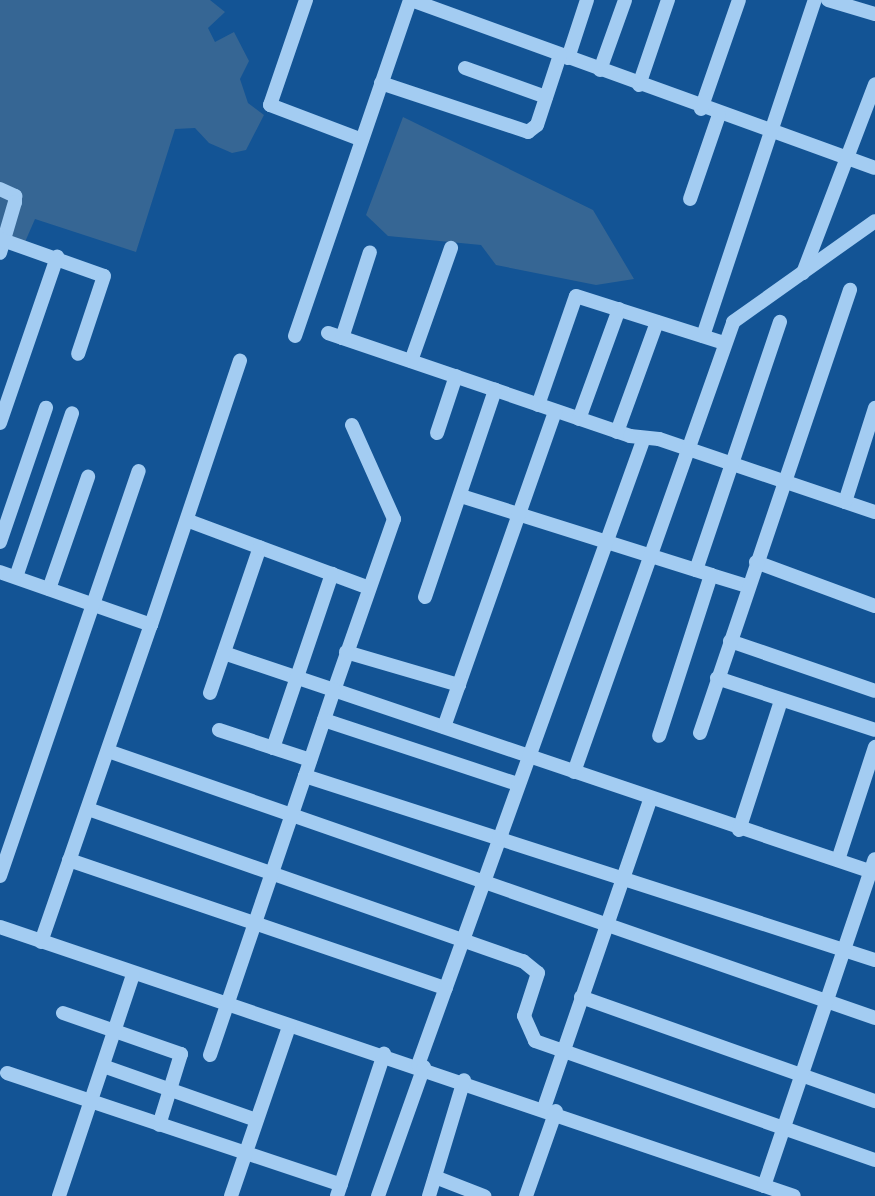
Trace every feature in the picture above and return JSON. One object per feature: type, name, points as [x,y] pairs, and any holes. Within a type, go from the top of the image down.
[{"type":"street","points":[[306,0],[270,105],[362,140]]},
{"type":"street","points":[[295,336],[411,0],[701,109],[875,168]]},
{"type":"street","points":[[381,83],[528,132],[537,125],[587,0]]},
{"type":"street","points":[[600,70],[625,0]]},
{"type":"street","points":[[639,85],[668,0]]},
{"type":"street","points":[[701,109],[739,0]]},
{"type":"street","points":[[703,336],[815,0]]},
{"type":"street","points":[[828,0],[875,14]]},
{"type":"street","points":[[465,68],[546,97]]},
{"type":"street","points":[[803,273],[875,84]]},
{"type":"street","points":[[690,199],[719,115]]},
{"type":"street","points":[[0,189],[15,196],[1,244],[57,257],[104,276],[78,354]]},
{"type":"street","points":[[574,772],[733,322],[875,221]]},
{"type":"street","points":[[411,361],[451,248]]},
{"type":"street","points":[[370,252],[335,336],[617,432],[688,448],[875,512]]},
{"type":"street","points":[[0,423],[57,257]]},
{"type":"street","points":[[700,733],[747,586],[850,290]]},
{"type":"street","points":[[538,405],[576,296],[724,343]]},
{"type":"street","points":[[579,419],[619,309]]},
{"type":"street","points":[[617,432],[657,322]]},
{"type":"street","points":[[659,736],[732,463],[780,322]]},
{"type":"street","points":[[41,942],[189,521],[240,361]]},
{"type":"street","points":[[437,433],[456,376]]},
{"type":"street","points":[[425,597],[495,390]]},
{"type":"street","points":[[0,542],[46,408]]},
{"type":"street","points":[[845,502],[875,408]]},
{"type":"street","points":[[444,727],[555,411]]},
{"type":"street","points":[[16,577],[72,413]]},
{"type":"street","points":[[210,1055],[394,519],[352,425]]},
{"type":"street","points":[[378,1196],[517,784],[644,438]]},
{"type":"street","points":[[0,876],[139,471]]},
{"type":"street","points":[[49,589],[88,477]]},
{"type":"street","points":[[461,496],[747,586]]},
{"type":"street","points":[[189,521],[369,588]]},
{"type":"street","points":[[210,693],[260,547]]},
{"type":"street","points":[[756,562],[875,606]]},
{"type":"street","points":[[0,572],[151,625]]},
{"type":"street","points":[[273,748],[332,574]]},
{"type":"street","points":[[730,641],[875,691]]},
{"type":"street","points":[[346,652],[459,685]]},
{"type":"street","points":[[224,653],[739,830],[874,868],[825,1001],[764,1186]]},
{"type":"street","points":[[717,678],[875,730]]},
{"type":"street","points":[[739,830],[781,701]]},
{"type":"street","points":[[324,720],[517,784]]},
{"type":"street","points":[[219,730],[310,760]]},
{"type":"street","points":[[838,860],[875,747]]},
{"type":"street","points":[[108,751],[607,928],[875,1018]]},
{"type":"street","points":[[305,776],[875,960]]},
{"type":"street","points":[[526,1196],[563,1050],[651,798]]},
{"type":"street","points":[[88,809],[464,937],[535,967],[537,981],[524,1016],[528,1032],[535,1041],[875,1160]]},
{"type":"street","points":[[69,860],[446,988]]},
{"type":"street","points":[[0,927],[289,1027],[464,1080],[794,1196]]},
{"type":"street","points":[[59,1196],[133,975]]},
{"type":"street","points":[[581,997],[875,1101]]},
{"type":"street","points":[[63,1013],[178,1052],[172,1090],[159,1125]]},
{"type":"street","points":[[231,1196],[289,1027]]},
{"type":"street","points":[[7,1073],[245,1153],[339,1191],[384,1054]]},
{"type":"street","points":[[103,1066],[256,1120]]},
{"type":"street","points":[[429,1196],[464,1080]]},
{"type":"street","points":[[435,1177],[484,1196]]},
{"type":"water","points":[[0,0],[210,0],[225,12],[208,28],[215,42],[234,32],[249,61],[240,79],[248,103],[264,115],[246,150],[232,153],[209,143],[195,128],[175,129],[136,252],[35,219],[25,242],[0,234]]},
{"type":"water","points":[[403,117],[593,210],[634,279],[596,285],[496,265],[481,245],[388,236],[366,215]]}]
